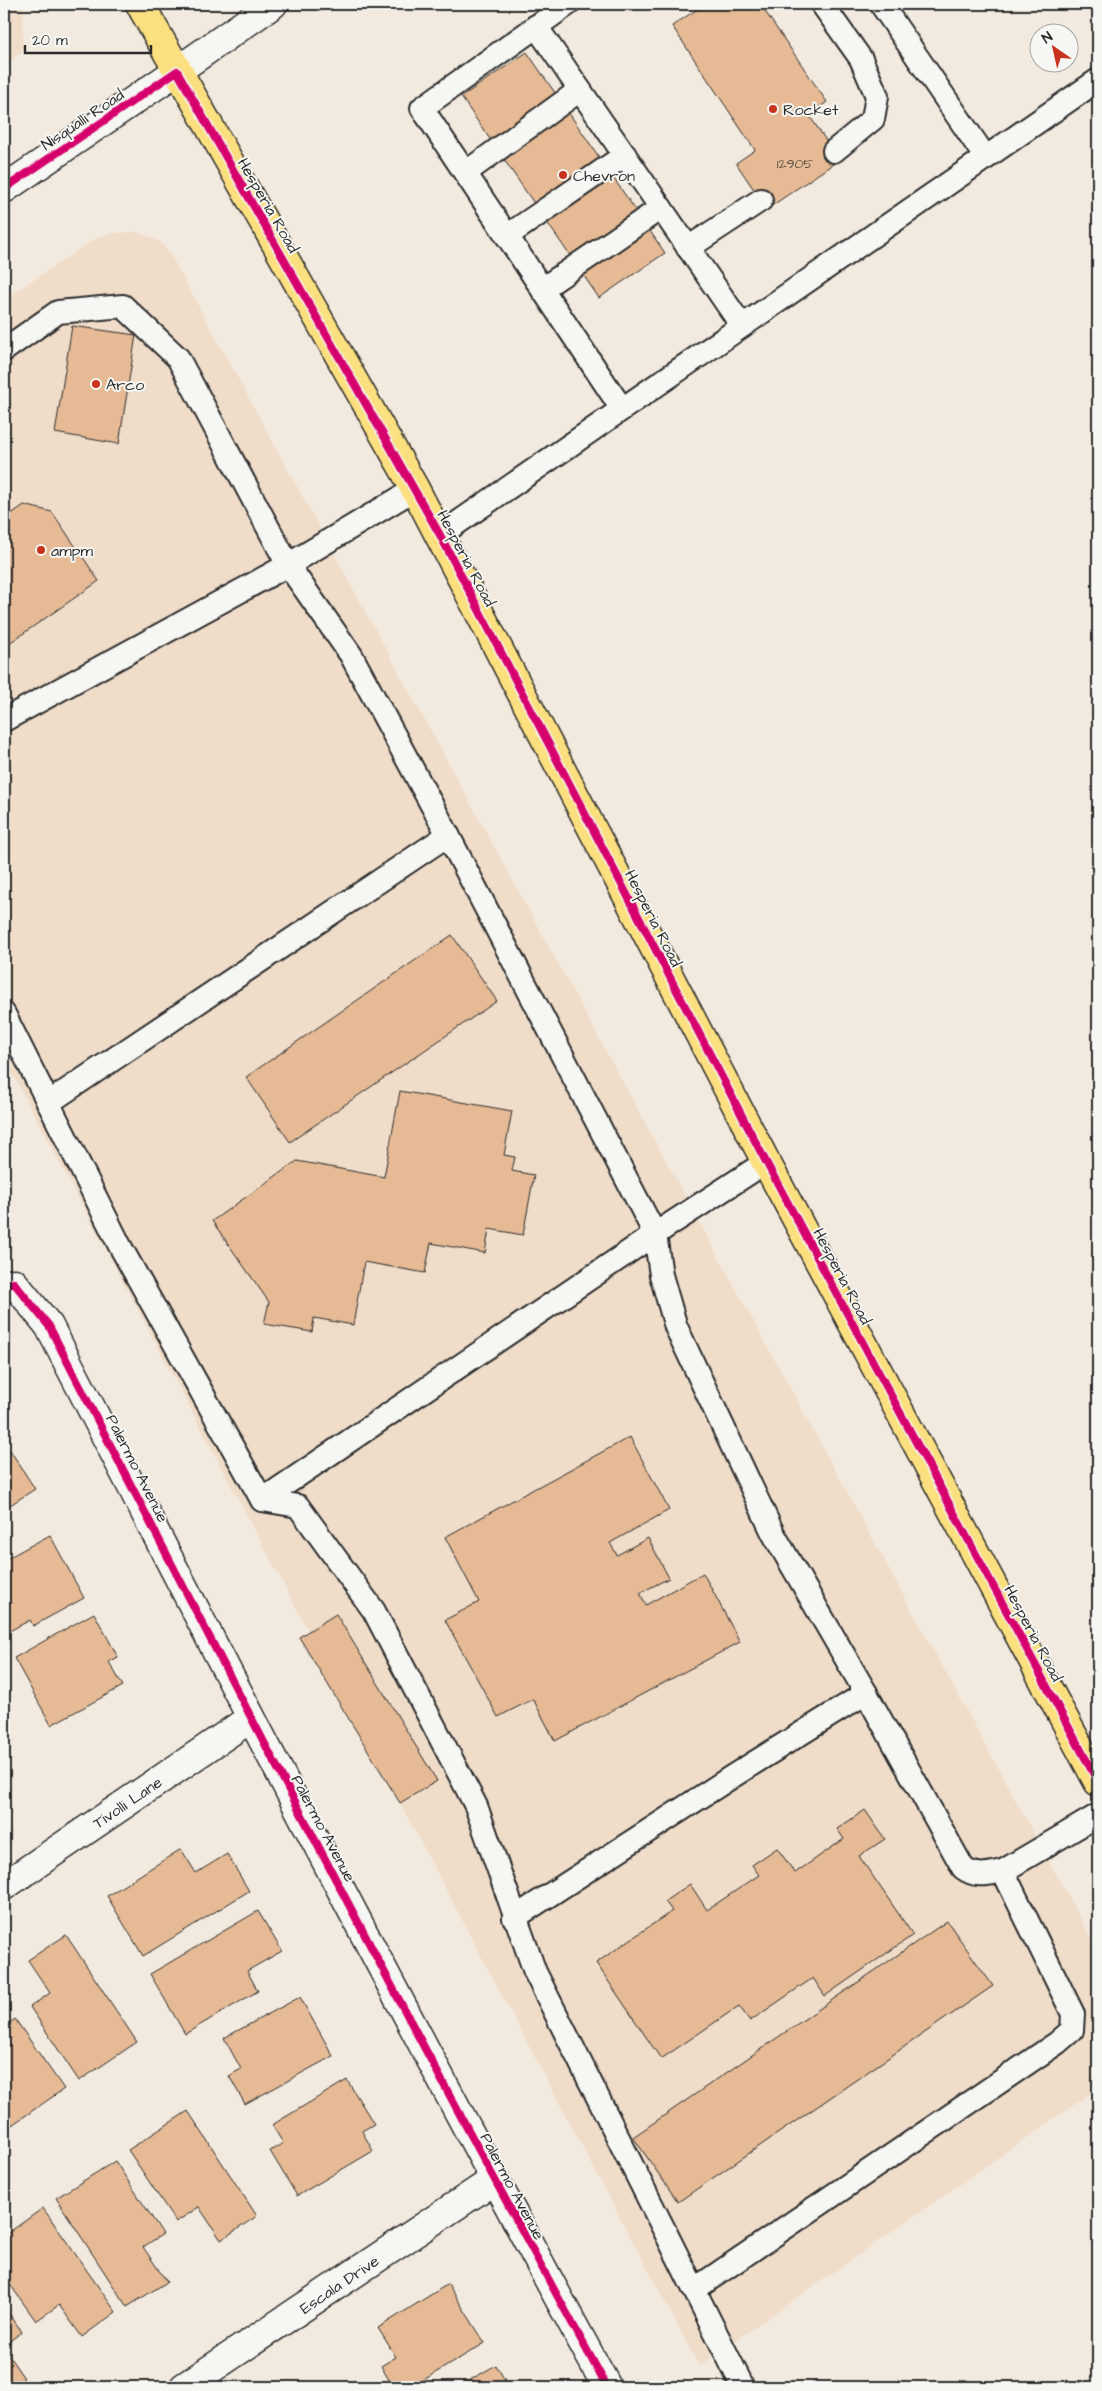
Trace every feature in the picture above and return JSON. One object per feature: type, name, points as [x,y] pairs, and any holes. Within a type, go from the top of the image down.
[{"type":"main road","name":"Hesperia Road","points":[[140,4],[440,535],[766,1162],[1098,1782]]},
{"type":"street","name":"Nisqualli Road","points":[[4,190],[273,4]]},
{"type":"street","name":"Palermo Avenue","points":[[9,1284],[49,1326],[251,1718],[494,2180],[607,2387]]},
{"type":"street","name":"Tivolli Lane","points":[[4,1886],[251,1718]]},
{"type":"street","name":"Escala Drive","points":[[184,2387],[494,2180]]},
{"type":"lane","points":[[568,4],[422,108],[622,409]]},
{"type":"lane","points":[[822,4],[861,59],[877,96],[873,119],[834,151]]},
{"type":"lane","points":[[881,4],[986,158]]},
{"type":"lane","points":[[536,26],[742,326]]},
{"type":"lane","points":[[440,535],[1098,80]]},
{"type":"lane","points":[[465,173],[580,90]]},
{"type":"lane","points":[[507,236],[625,155]]},
{"type":"lane","points":[[688,248],[761,200]]},
{"type":"lane","points":[[542,289],[661,208]]},
{"type":"lane","points":[[4,350],[58,312],[123,306],[178,358],[288,565],[351,655],[448,835],[655,1234],[661,1275],[676,1328],[773,1533],[866,1693],[963,1868],[970,1873],[979,1875],[1003,1871],[1098,1816]]},
{"type":"lane","points":[[4,720],[288,565],[415,489]]},
{"type":"lane","points":[[48,1103],[448,835]]},
{"type":"lane","points":[[4,1014],[120,1246],[262,1500]]},
{"type":"lane","points":[[262,1500],[655,1234],[766,1162]]},
{"type":"lane","points":[[262,1500],[298,1506],[374,1611],[476,1806],[514,1918],[535,1972],[743,2387]]},
{"type":"lane","points":[[514,1918],[733,1776],[866,1693]]},
{"type":"lane","points":[[694,2289],[1057,2044],[1072,2030],[1073,2014],[1003,1871]]},
{"type":"shaded area","points":[[4,4],[24,4],[22,52],[4,65]]},
{"type":"shaded area","points":[[137,232],[159,241],[171,256],[1098,1951],[1098,2088],[699,2366],[4,1058],[4,299],[98,237],[114,233]]},
{"type":"building","name":"Rocket","points":[[705,4],[760,4],[827,102],[809,115],[839,160],[767,209],[736,163],[755,150],[672,26]]},
{"type":"building","name":"Chevron","points":[[527,52],[665,253],[599,298],[461,97]]},
{"type":"building","name":"Arco","points":[[72,326],[136,335],[119,444],[55,433]]},
{"type":"building","name":"ampm","points":[[24,505],[52,512],[99,581],[8,644],[4,638],[4,519]]},
{"type":"building","points":[[452,935],[497,1001],[290,1142],[246,1077]]},
{"type":"building","points":[[400,1091],[512,1111],[504,1155],[515,1157],[512,1171],[534,1175],[523,1235],[489,1229],[485,1253],[431,1243],[425,1273],[364,1262],[353,1325],[314,1318],[312,1332],[264,1324],[269,1302],[212,1221],[297,1161],[384,1177]]},
{"type":"building","points":[[630,1437],[669,1510],[610,1543],[617,1555],[648,1538],[669,1578],[640,1593],[646,1605],[703,1573],[740,1642],[555,1741],[533,1699],[498,1717],[445,1620],[479,1602],[445,1537]]},
{"type":"building","points":[[10,1450],[35,1489],[4,1509],[4,1454]]},
{"type":"building","points":[[50,1535],[84,1598],[33,1626],[30,1620],[4,1634],[4,1560]]},
{"type":"building","points":[[94,1613],[118,1657],[109,1662],[123,1686],[51,1725],[14,1658]]},
{"type":"building","points":[[336,1614],[437,1781],[400,1803],[299,1637]]},
{"type":"building","points":[[865,1810],[885,1839],[859,1856],[913,1935],[825,1996],[813,1978],[750,2021],[739,2006],[661,2059],[596,1963],[672,1911],[665,1901],[690,1884],[707,1910],[759,1875],[752,1865],[777,1848],[795,1873],[844,1839],[837,1829]]},
{"type":"building","points":[[181,1849],[196,1873],[227,1854],[249,1891],[143,1956],[107,1896]]},
{"type":"building","points":[[258,1911],[282,1951],[247,1971],[258,1991],[185,2034],[150,1974]]},
{"type":"building","points":[[947,1921],[993,1986],[678,2202],[633,2137]]},
{"type":"building","points":[[66,1935],[137,2042],[79,2081],[30,2007],[50,1993],[28,1960]]},
{"type":"building","points":[[300,1997],[333,2056],[245,2104],[229,2076],[241,2069],[224,2038]]},
{"type":"building","points":[[15,2019],[64,2089],[6,2129],[4,2126],[4,2027]]},
{"type":"building","points":[[347,2080],[374,2124],[362,2131],[373,2151],[297,2196],[270,2151],[283,2143],[272,2125]]},
{"type":"building","points":[[188,2111],[257,2216],[221,2240],[199,2207],[176,2222],[128,2150]]},
{"type":"building","points":[[115,2161],[163,2234],[143,2247],[167,2282],[127,2307],[56,2198]]},
{"type":"building","points":[[43,2208],[116,2312],[82,2337],[59,2305],[36,2321],[4,2276],[4,2236]]},
{"type":"building","points":[[448,2284],[485,2343],[412,2387],[393,2387],[381,2366],[396,2357],[378,2328]]},
{"type":"building","points":[[4,2306],[22,2332],[4,2345]]},
{"type":"building","points":[[4,2349],[24,2378],[10,2387],[4,2387]]},
{"type":"building","points":[[496,2365],[509,2387],[458,2387]]},
{"type":"cycle path","points":[[4,189],[177,71],[440,535],[766,1162],[1098,1782]]},
{"type":"cycle path","points":[[4,1285],[14,1283],[49,1326],[394,1991],[607,2387]]},
{"type":"place","name":"Rocket","points":[[773,109]]},
{"type":"place","name":"Chevron","points":[[563,175]]},
{"type":"place","name":"Arco","points":[[96,384]]},
{"type":"place","name":"ampm","points":[[41,550]]}]
